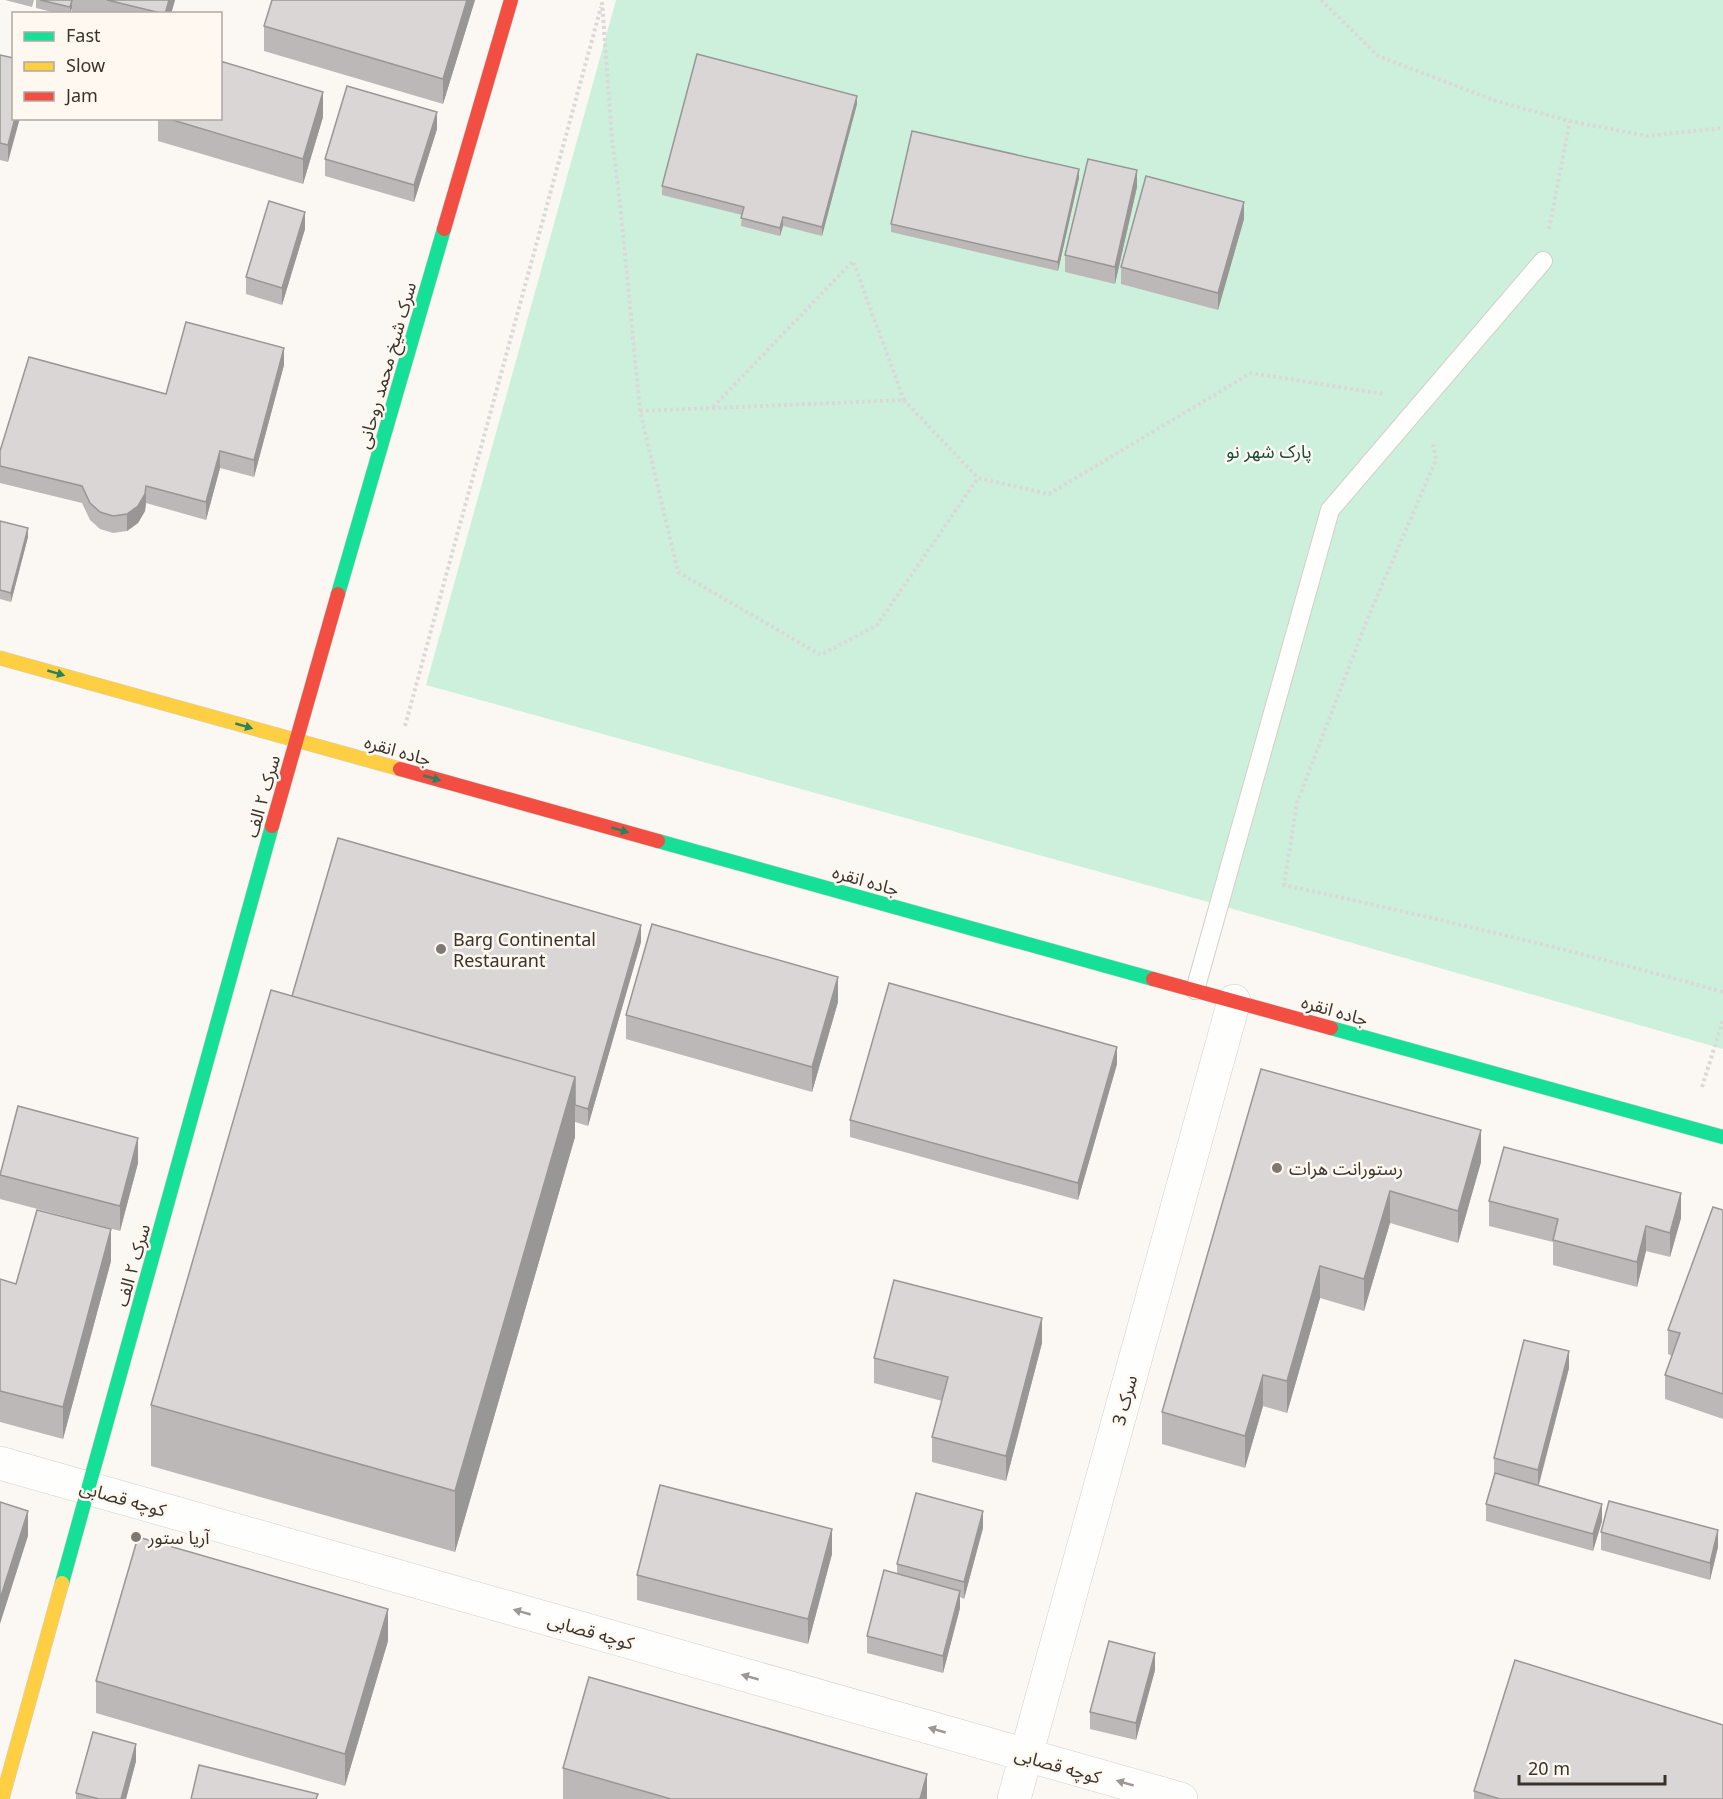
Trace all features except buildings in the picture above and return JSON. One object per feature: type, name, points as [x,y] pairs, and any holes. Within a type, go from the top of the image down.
[{"type":"street","name":"سرک شیخ محمد روحانی","points":[[296,740],[511,0]]},
{"type":"street","name":"جاده انقره","points":[[0,658],[1723,1137]]},
{"type":"street","name":"سرک ۲ الف","points":[[2,1799],[296,740]]},
{"type":"street","name":"سرک 3","points":[[1014,1799],[1234,1001]]},
{"type":"street","name":"کوچه قصابی","points":[[0,1463],[1181,1799]]},
{"type":"lane","points":[[1195,990],[1330,510],[1543,261]]},
{"type":"path","points":[[1321,0],[1378,56],[1496,101],[1570,121],[1647,136],[1723,128]]},
{"type":"path","points":[[603,1],[612,139],[640,411],[678,572],[820,655],[877,625],[978,478]]},
{"type":"path","points":[[393,768],[603,1]]},
{"type":"path","points":[[1543,261],[1570,121]]},
{"type":"path","points":[[713,407],[853,261],[904,400],[978,478],[1049,494],[1251,373],[1424,400],[1436,460],[1367,620],[1297,803],[1284,885],[1484,929],[1619,962],[1723,992]]},
{"type":"path","points":[[640,411],[904,400]]},
{"type":"path","points":[[1690,1128],[1723,1020]]},
{"type":"green space","name":"پارک شهر نو","points":[[616,0],[1723,0],[1723,1049],[1219,905],[426,685]]},
{"type":"traffic: fast","points":[[338,594],[444,229]]},
{"type":"traffic: fast","points":[[62,1583],[272,826]]},
{"type":"traffic: fast","points":[[658,841],[1153,979]]},
{"type":"traffic: fast","points":[[1331,1028],[1723,1137]]},
{"type":"traffic: slow","points":[[0,658],[400,769]]},
{"type":"traffic: slow","points":[[2,1799],[62,1583]]},
{"type":"traffic: jam","points":[[444,229],[511,0]]},
{"type":"traffic: jam","points":[[272,826],[338,594]]},
{"type":"traffic: jam","points":[[400,769],[658,841]]},
{"type":"traffic: jam","points":[[1153,979],[1331,1028]]},
{"type":"place","name":"Barg Continental Restaurant","points":[[441,949]]},
{"type":"place","name":"رستورانت هرات","points":[[1277,1168]]},
{"type":"place","name":"آریا ستور","points":[[136,1537]]}]
